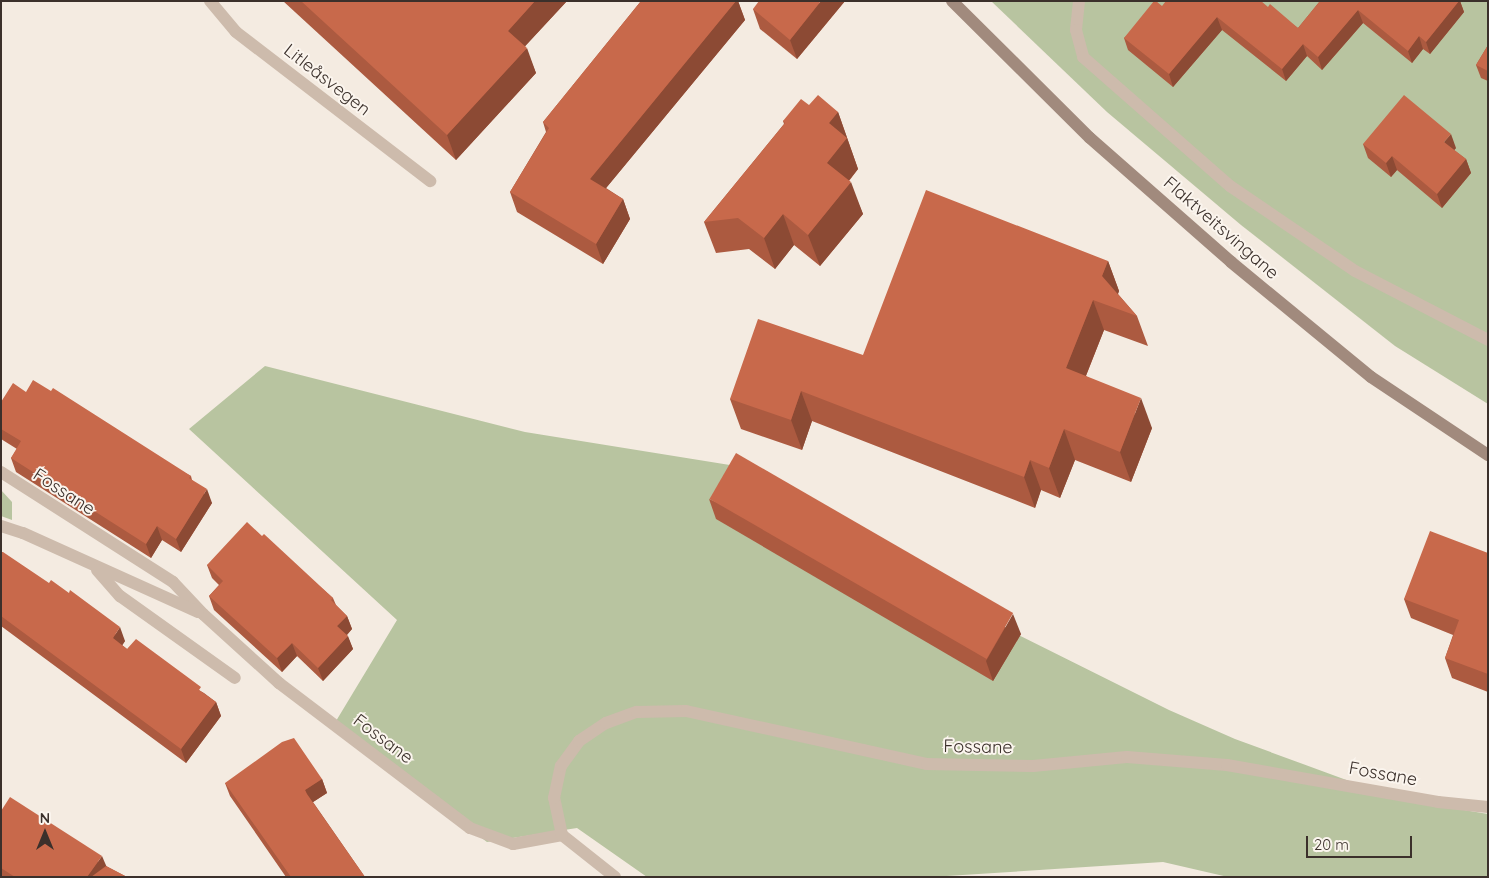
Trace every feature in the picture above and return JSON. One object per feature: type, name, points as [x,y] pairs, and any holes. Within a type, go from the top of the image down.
[{"type":"main road","name":"Flaktveitsvingane","points":[[952,1],[1090,138],[1231,262],[1371,377],[1488,455]]},
{"type":"street","name":"Litleåsvegen","points":[[210,1],[236,32],[430,181]]},
{"type":"street","points":[[1080,1],[1076,30],[1083,57],[1230,186],[1355,270],[1488,340]]},
{"type":"street","name":"Fossane","points":[[1,472],[173,582],[203,614],[279,683],[470,828],[513,844],[562,836],[554,798],[561,766],[579,741],[606,723],[637,712],[686,711],[927,764],[1033,766],[1136,758],[1227,765],[1438,802],[1488,807]]},
{"type":"street","name":"Fossane","points":[[1,526],[23,533],[203,614]]},
{"type":"street","name":"Fossane","points":[[94,566],[120,596],[235,678]]},
{"type":"street","points":[[562,836],[615,877]]},
{"type":"green space","points":[[991,1],[1488,1],[1488,404],[1395,346],[1241,225],[1107,112]]},
{"type":"green space","points":[[265,366],[525,432],[767,471],[890,571],[1169,710],[1235,739],[1398,799],[1488,814],[1488,877],[1228,877],[1163,862],[931,877],[647,877],[577,828],[487,842],[333,726],[397,620],[189,429]]},
{"type":"green space","points":[[1,490],[12,502],[12,520],[1,516]]},
{"type":"building","points":[[301,1],[535,1],[508,31],[527,48],[447,135]]},
{"type":"building","points":[[641,1],[736,1],[590,179],[623,199],[596,244],[510,192],[549,128],[543,122]]},
{"type":"building","points":[[759,1],[821,1],[790,40],[753,9]]},
{"type":"building","points":[[1154,1],[1162,6],[1166,1],[1261,1],[1268,7],[1270,4],[1298,28],[1320,1],[1459,1],[1426,42],[1419,36],[1408,51],[1358,10],[1318,57],[1303,44],[1282,69],[1217,17],[1169,74],[1124,38]]},
{"type":"building","points":[[1488,45],[1488,71],[1476,65]]},
{"type":"building","points":[[818,95],[838,112],[829,123],[847,138],[827,163],[851,182],[808,235],[783,214],[764,238],[738,218],[704,222],[785,123],[783,121],[801,99],[809,105]]},
{"type":"building","points":[[1404,95],[1451,134],[1444,142],[1466,159],[1437,194],[1392,156],[1386,163],[1363,144]]},
{"type":"building","points":[[926,190],[1108,261],[1102,276],[1137,316],[1093,300],[1066,368],[1141,398],[1120,452],[1064,429],[1049,468],[1030,460],[1024,477],[801,391],[791,420],[730,399],[758,319],[863,355]]},
{"type":"building","points":[[33,380],[51,391],[53,388],[191,476],[189,478],[207,489],[176,539],[157,526],[146,544],[11,458],[21,441],[1,429],[1,402],[13,383],[26,392]]},
{"type":"building","points":[[736,453],[1013,613],[987,659],[710,499]]},
{"type":"building","points":[[247,522],[262,536],[264,534],[333,598],[331,600],[347,616],[337,626],[348,636],[318,668],[292,643],[277,658],[209,596],[223,581],[207,565]]},
{"type":"building","points":[[1430,531],[1488,553],[1488,674],[1445,658],[1459,620],[1404,599]]},
{"type":"building","points":[[1,552],[49,583],[51,580],[69,593],[70,590],[120,627],[113,638],[127,649],[136,639],[201,687],[199,690],[216,702],[181,749],[1,616]]},
{"type":"building","points":[[294,738],[322,779],[305,790],[307,794],[365,877],[291,877],[225,783],[282,742]]},
{"type":"building","points":[[10,797],[102,856],[87,877],[15,877],[1,868],[1,811]]},
{"type":"building","points":[[106,866],[127,877],[91,877]]}]
